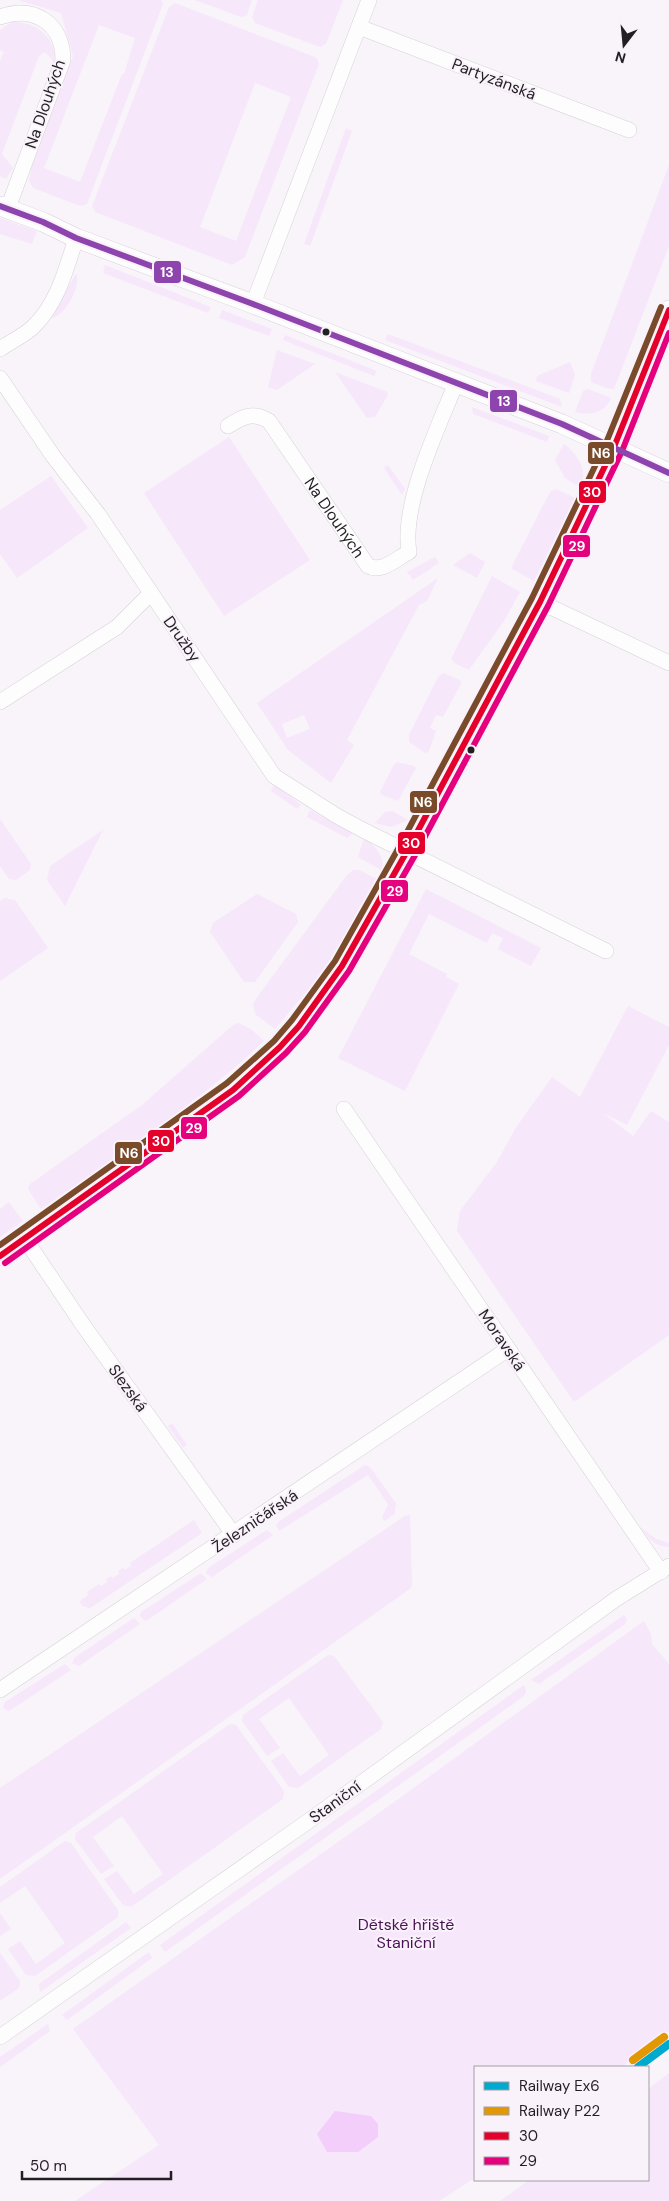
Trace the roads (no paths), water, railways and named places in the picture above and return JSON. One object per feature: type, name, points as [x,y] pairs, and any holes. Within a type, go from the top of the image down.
[{"type":"street","points":[[253,304],[369,0]]},
{"type":"street","name":"Na Dlouhých","points":[[0,17],[21,12],[42,18],[57,33],[63,50],[63,60],[4,207],[76,238],[456,383],[614,447],[669,473]]},
{"type":"street","name":"Partyzánská","points":[[359,27],[628,130]]},
{"type":"street","points":[[0,349],[32,328],[46,311],[62,281],[76,238]]},
{"type":"street","points":[[0,1256],[233,1090],[280,1047],[299,1026],[342,966],[406,853],[540,602],[614,447],[669,310]]},
{"type":"street","name":"Družby","points":[[0,378],[53,456],[98,514],[274,776],[337,816],[406,853],[606,951]]},
{"type":"street","name":"Na Dlouhých","points":[[228,426],[243,416],[260,415],[269,421],[368,566],[374,569],[383,568],[408,552],[406,530],[421,471],[456,383]]},
{"type":"street","points":[[0,702],[117,626],[150,594]]},
{"type":"street","points":[[540,602],[669,663]]},
{"type":"street","name":"Moravská","points":[[344,1109],[508,1349],[665,1569]]},
{"type":"street","name":"Slezská","points":[[25,1239],[83,1325],[234,1535]]},
{"type":"street","name":"Železničářská","points":[[0,1690],[234,1535],[508,1349]]},
{"type":"street","name":"Staniční","points":[[0,2038],[302,1826],[616,1599],[665,1569]]},
{"type":"rail line","name":"P22","points":[[633,2060],[664,2037]]},
{"type":"rail line","name":"Ex6","points":[[639,2066],[669,2044]]},
{"type":"park label","name":"Dětské hřiště Staniční","points":[[406,1933]]}]
